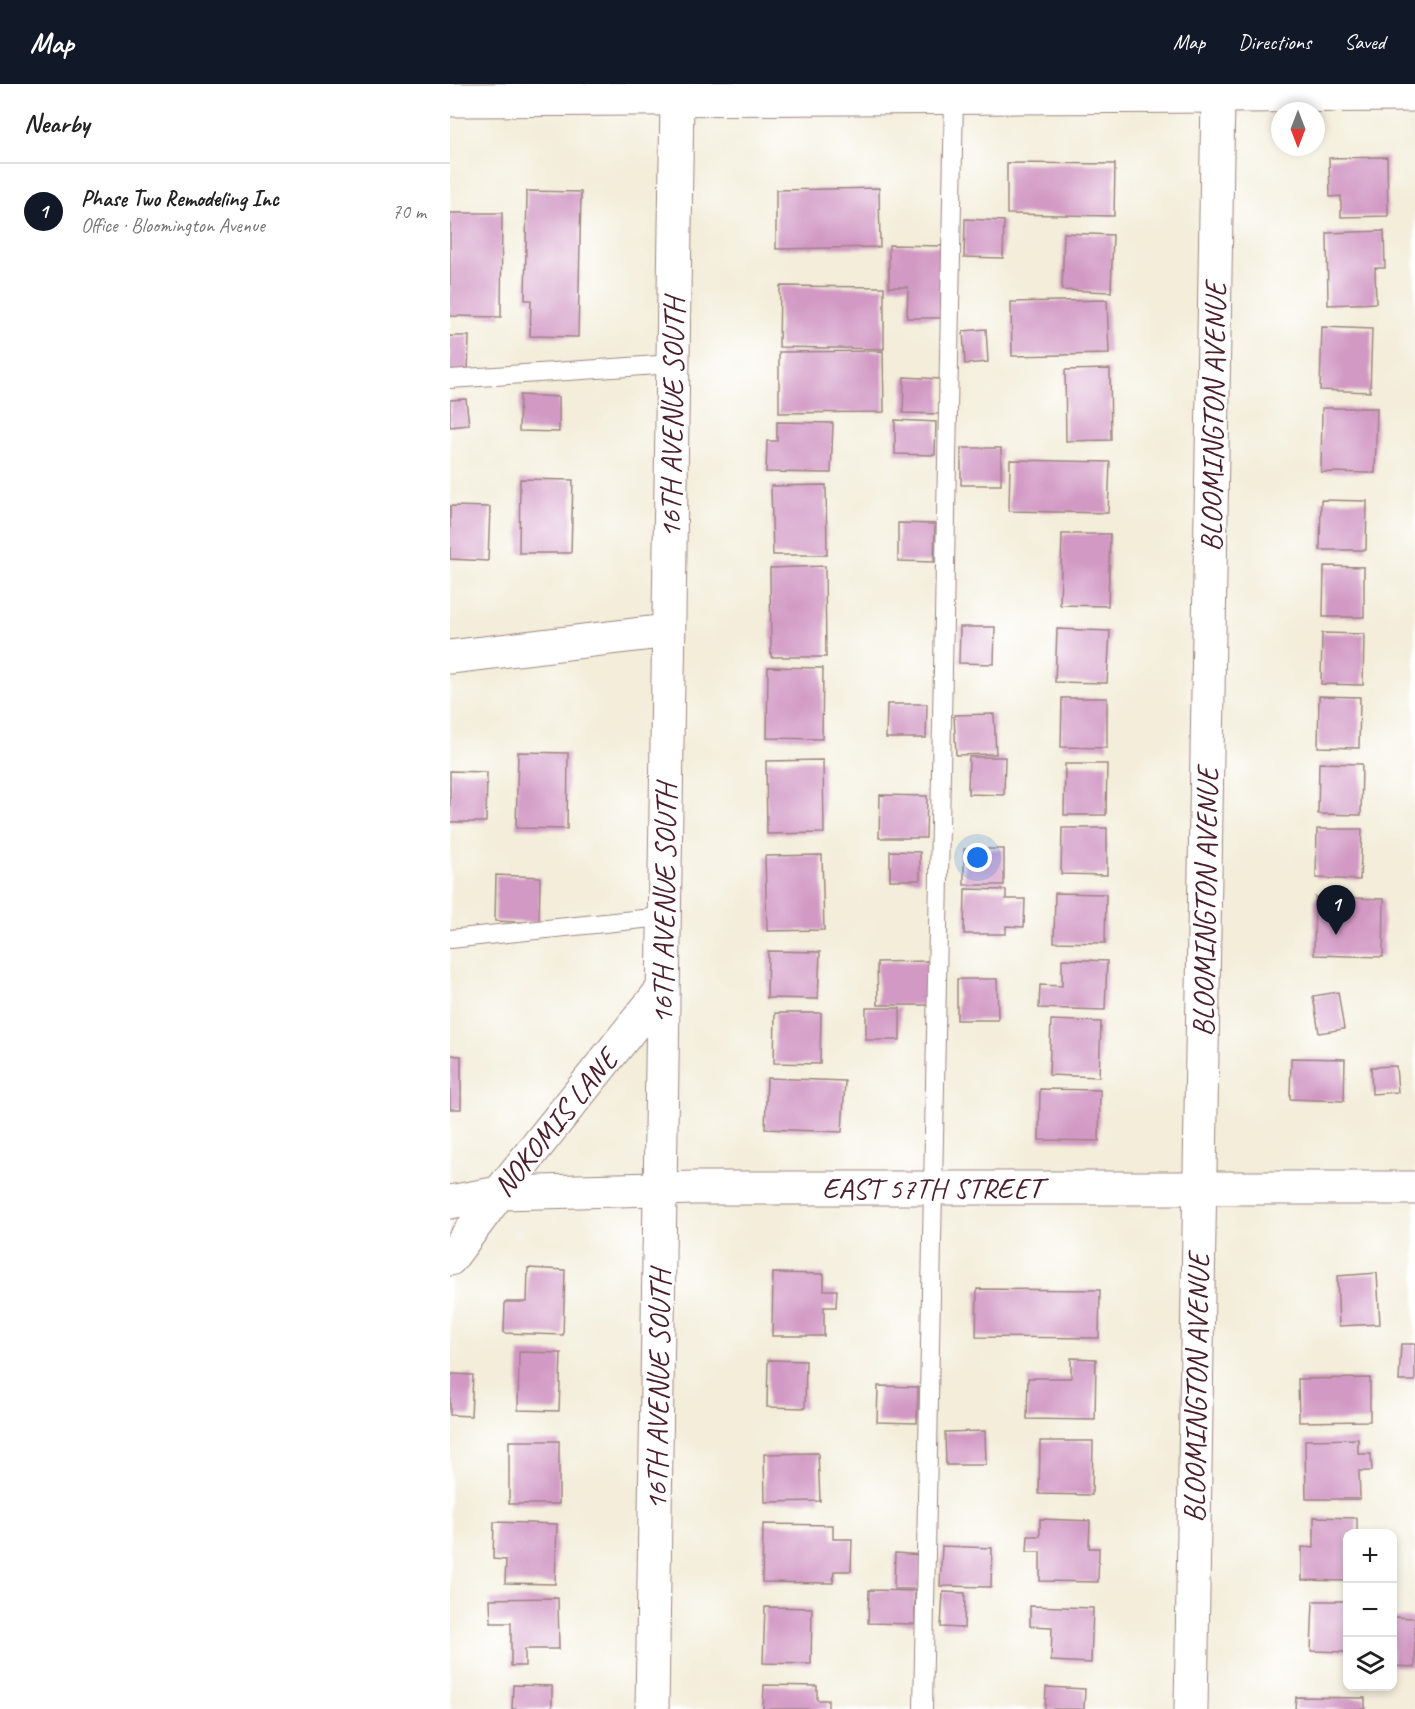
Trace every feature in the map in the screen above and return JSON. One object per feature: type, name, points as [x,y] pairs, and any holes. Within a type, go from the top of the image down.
[{"type":"street","points":[[450,100],[1415,95]]},
{"type":"street","name":"BLOOMINGTON AVENUE","points":[[1191,1709],[1218,96]]},
{"type":"street","name":"16TH AVENUE SOUTH","points":[[652,1709],[662,1189],[662,917],[677,99]]},
{"type":"street","points":[[450,657],[668,632]]},
{"type":"street","name":"NOKOMIS LANE","points":[[450,1259],[499,1193],[662,990]]},
{"type":"street","name":"EAST 57TH STREET","points":[[450,1202],[499,1193],[662,1189],[1415,1188]]},
{"type":"lane","points":[[923,1709],[954,97]]},
{"type":"lane","points":[[450,379],[672,364]]},
{"type":"lane","points":[[450,939],[662,917]]},
{"type":"building","points":[[1387,157],[1388,216],[1341,217],[1341,196],[1330,197],[1329,158]]},
{"type":"building","points":[[1007,163],[1115,164],[1114,216],[1007,214]]},
{"type":"building","points":[[879,188],[880,247],[776,249],[776,190]]},
{"type":"building","points":[[527,191],[581,192],[578,337],[530,336],[531,300],[525,300]]},
{"type":"building","points":[[450,213],[502,213],[501,317],[450,316]]},
{"type":"building","points":[[965,219],[1004,221],[1003,258],[964,257]]},
{"type":"building","points":[[1384,231],[1385,268],[1375,268],[1376,303],[1328,305],[1327,233]]},
{"type":"building","points":[[1064,233],[1113,235],[1111,292],[1062,290]]},
{"type":"building","points":[[889,245],[943,246],[941,318],[907,318],[908,287],[889,287]]},
{"type":"building","points":[[780,286],[884,287],[884,349],[779,347]]},
{"type":"building","points":[[1107,300],[1109,354],[1012,356],[1011,302]]},
{"type":"building","points":[[1322,327],[1372,329],[1370,392],[1320,390]]},
{"type":"building","points":[[986,329],[988,362],[965,364],[963,331]]},
{"type":"building","points":[[450,336],[469,336],[468,376],[450,375]]},
{"type":"building","points":[[883,351],[884,412],[779,413],[779,352]]},
{"type":"building","points":[[1110,369],[1111,440],[1066,441],[1065,370]]},
{"type":"building","points":[[904,377],[941,379],[940,414],[903,413]]},
{"type":"building","points":[[520,395],[559,397],[559,432],[519,431]]},
{"type":"building","points":[[466,399],[469,425],[450,427],[450,400]]},
{"type":"building","points":[[1322,408],[1377,408],[1375,473],[1321,472]]},
{"type":"building","points":[[895,420],[936,422],[935,455],[895,454]]},
{"type":"building","points":[[777,422],[833,423],[831,473],[766,472],[767,441],[777,441]]},
{"type":"building","points":[[961,448],[1001,448],[1001,485],[961,485]]},
{"type":"building","points":[[1010,460],[1110,462],[1108,513],[1009,511]]},
{"type":"building","points":[[520,479],[573,480],[571,553],[519,553]]},
{"type":"building","points":[[826,485],[827,555],[773,555],[771,486]]},
{"type":"building","points":[[1321,500],[1367,501],[1366,550],[1320,550]]},
{"type":"building","points":[[450,506],[490,507],[488,561],[450,559]]},
{"type":"building","points":[[898,523],[935,524],[934,562],[898,561]]},
{"type":"building","points":[[1062,534],[1110,534],[1108,606],[1060,605]]},
{"type":"building","points":[[825,566],[826,657],[771,657],[770,568]]},
{"type":"building","points":[[1324,566],[1364,567],[1364,617],[1323,617]]},
{"type":"building","points":[[960,627],[995,627],[994,664],[959,663]]},
{"type":"building","points":[[1057,629],[1110,631],[1107,683],[1055,682]]},
{"type":"building","points":[[1322,633],[1364,634],[1363,685],[1321,684]]},
{"type":"building","points":[[768,667],[823,668],[822,739],[767,738]]},
{"type":"building","points":[[1319,696],[1360,697],[1359,748],[1318,747]]},
{"type":"building","points":[[1062,698],[1107,698],[1107,748],[1061,747]]},
{"type":"building","points":[[887,704],[927,704],[926,738],[886,738]]},
{"type":"building","points":[[994,714],[996,754],[956,755],[954,715]]},
{"type":"building","points":[[518,752],[568,753],[567,829],[516,828]]},
{"type":"building","points":[[969,757],[1005,757],[1004,795],[968,794]]},
{"type":"building","points":[[823,760],[824,833],[767,834],[766,761]]},
{"type":"building","points":[[1319,763],[1362,764],[1361,815],[1318,814]]},
{"type":"building","points":[[1065,764],[1107,764],[1106,815],[1064,815]]},
{"type":"building","points":[[450,771],[487,772],[486,822],[450,822]]},
{"type":"building","points":[[880,795],[927,796],[926,838],[879,838]]},
{"type":"building","points":[[1062,828],[1107,828],[1107,875],[1061,874]]},
{"type":"building","points":[[1317,829],[1362,829],[1360,880],[1316,878]]},
{"type":"building","points":[[964,849],[1004,849],[1004,885],[964,885]]},
{"type":"building","points":[[890,851],[920,852],[920,880],[890,880]]},
{"type":"building","points":[[822,855],[824,930],[767,931],[765,856]]},
{"type":"building","points":[[496,875],[540,877],[539,923],[495,921]]},
{"type":"building","points":[[965,889],[1006,890],[1006,899],[1025,899],[1024,927],[1006,926],[1006,934],[964,934]]},
{"type":"building","points":[[1055,893],[1106,894],[1105,943],[1054,942]]},
{"type":"building","points":[[1315,897],[1384,899],[1383,957],[1314,955]]},
{"type":"building","points":[[768,951],[820,952],[818,999],[767,998]]},
{"type":"building","points":[[1062,959],[1107,961],[1105,1010],[1039,1008],[1040,985],[1062,986]]},
{"type":"building","points":[[928,961],[929,1005],[878,1005],[877,962]]},
{"type":"building","points":[[957,979],[997,979],[998,1020],[957,1020]]},
{"type":"building","points":[[1338,992],[1344,1029],[1319,1033],[1313,996]]},
{"type":"building","points":[[866,1008],[900,1008],[900,1040],[866,1040]]},
{"type":"building","points":[[775,1013],[821,1013],[820,1064],[774,1063]]},
{"type":"building","points":[[1051,1020],[1101,1022],[1099,1077],[1049,1075]]},
{"type":"building","points":[[450,1055],[461,1056],[461,1109],[450,1109]]},
{"type":"building","points":[[1291,1058],[1345,1059],[1344,1101],[1290,1099]]},
{"type":"building","points":[[1396,1066],[1398,1092],[1372,1094],[1371,1067]]},
{"type":"building","points":[[767,1078],[845,1081],[842,1132],[765,1129]]},
{"type":"building","points":[[1040,1089],[1100,1090],[1099,1141],[1039,1140]]},
{"type":"building","points":[[528,1268],[565,1270],[563,1335],[504,1333],[505,1302],[527,1302]]},
{"type":"building","points":[[773,1273],[824,1274],[824,1290],[837,1290],[836,1307],[824,1307],[824,1336],[772,1336]]},
{"type":"building","points":[[1377,1273],[1380,1324],[1339,1326],[1337,1276]]},
{"type":"building","points":[[977,1289],[1100,1290],[1099,1338],[976,1337]]},
{"type":"building","points":[[1401,1344],[1415,1344],[1415,1381],[1399,1381]]},
{"type":"building","points":[[519,1352],[561,1353],[559,1411],[518,1410]]},
{"type":"building","points":[[1071,1358],[1096,1359],[1095,1420],[1027,1419],[1028,1378],[1071,1378]]},
{"type":"building","points":[[768,1360],[806,1361],[805,1408],[767,1407]]},
{"type":"building","points":[[450,1374],[473,1375],[471,1416],[450,1415]]},
{"type":"building","points":[[1370,1378],[1370,1421],[1299,1422],[1298,1379]]},
{"type":"building","points":[[878,1386],[918,1387],[917,1423],[877,1422]]},
{"type":"building","points":[[985,1431],[986,1465],[946,1465],[945,1432]]},
{"type":"building","points":[[1358,1439],[1358,1454],[1371,1454],[1372,1471],[1359,1471],[1360,1499],[1306,1499],[1305,1440]]},
{"type":"building","points":[[509,1441],[559,1441],[559,1504],[509,1504]]},
{"type":"building","points":[[1040,1441],[1093,1441],[1092,1495],[1039,1494]]},
{"type":"building","points":[[818,1453],[820,1501],[765,1502],[764,1454]]},
{"type":"building","points":[[1314,1517],[1357,1518],[1357,1529],[1343,1529],[1343,1581],[1302,1580],[1302,1547],[1314,1548]]},
{"type":"building","points":[[1040,1519],[1090,1521],[1089,1548],[1099,1548],[1098,1582],[1040,1581],[1040,1552],[1027,1552],[1028,1536],[1040,1536]]},
{"type":"building","points":[[494,1522],[557,1524],[555,1584],[505,1583],[506,1560],[493,1559]]},
{"type":"building","points":[[763,1524],[833,1525],[833,1539],[852,1539],[851,1571],[834,1571],[833,1583],[762,1582]]},
{"type":"building","points":[[942,1546],[992,1548],[991,1587],[940,1586]]},
{"type":"building","points":[[895,1553],[921,1555],[920,1589],[894,1589]]},
{"type":"building","points":[[869,1590],[915,1591],[915,1624],[868,1623]]},
{"type":"building","points":[[943,1592],[965,1593],[964,1628],[941,1627]]},
{"type":"building","points":[[558,1598],[559,1649],[525,1649],[525,1666],[511,1666],[511,1623],[491,1623],[490,1599]]},
{"type":"building","points":[[1313,1601],[1343,1601],[1343,1652],[1311,1651]]},
{"type":"building","points":[[1030,1606],[1093,1608],[1091,1663],[1051,1661],[1052,1627],[1030,1626]]},
{"type":"building","points":[[765,1607],[812,1608],[811,1664],[763,1663]]},
{"type":"building","points":[[1397,1617],[1415,1618],[1415,1667],[1397,1666]]},
{"type":"building","points":[[513,1685],[552,1686],[552,1709],[512,1709]]},
{"type":"building","points":[[764,1685],[817,1686],[817,1700],[828,1700],[828,1709],[763,1709]]},
{"type":"building","points":[[1046,1687],[1085,1689],[1084,1709],[1045,1709]]},
{"type":"building","points":[[1296,1697],[1365,1698],[1365,1709],[1295,1709]]},
{"type":"place","name":"Phase Two Remodeling Inc","points":[[1336,935]]}]
